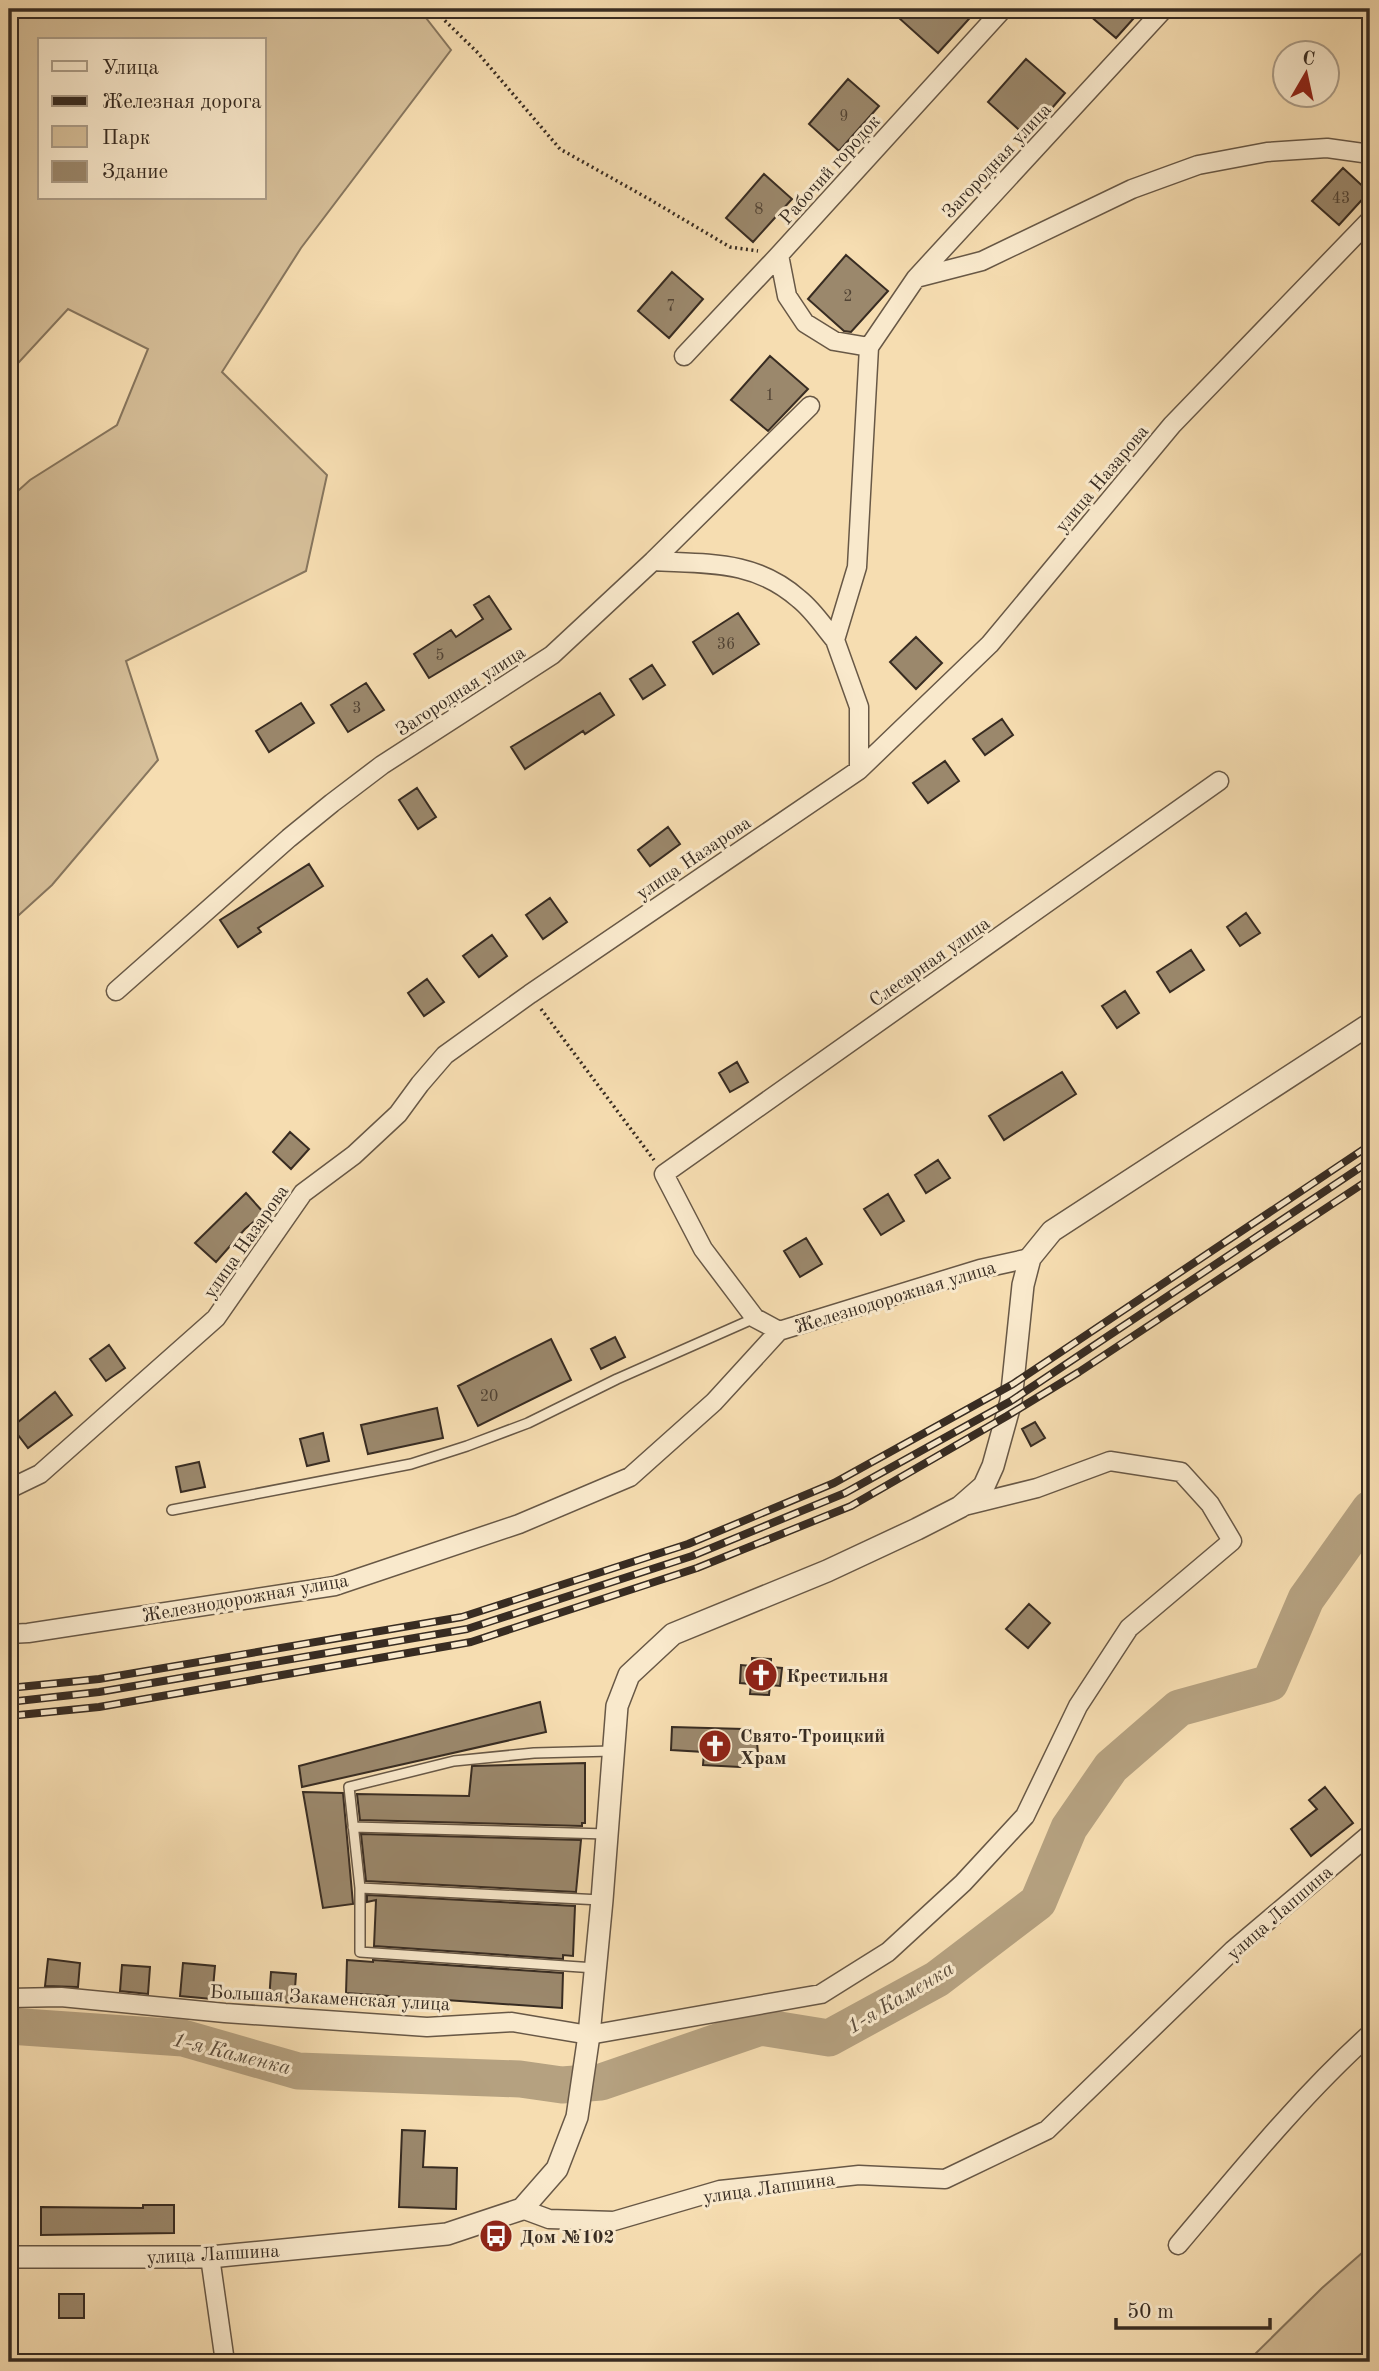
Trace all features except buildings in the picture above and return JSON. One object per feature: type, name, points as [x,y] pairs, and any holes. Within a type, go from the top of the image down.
[{"type":"street","name":"Рабочий городок","points":[[684,356],[1003,9]]},
{"type":"street","name":"Загородная улица","points":[[869,347],[916,278],[1164,9]]},
{"type":"street","points":[[916,278],[982,261],[1132,190],[1198,165],[1267,152],[1326,148],[1370,154]]},
{"type":"street","name":"улица Назарова","points":[[9,1489],[40,1474],[216,1318],[303,1193],[354,1155],[398,1114],[445,1055],[859,770],[990,644],[1172,425],[1370,220]]},
{"type":"street","points":[[779,255],[787,296],[805,323],[834,341],[869,347],[857,568],[835,640]]},
{"type":"street","name":"Загородная улица","points":[[116,991],[332,803],[383,765],[552,655],[653,561],[810,406]]},
{"type":"street","points":[[653,561],[739,566],[773,580],[800,599],[835,640],[859,707],[859,770]]},
{"type":"street","name":"Слесарная улица","points":[[664,1174],[1219,781]]},
{"type":"street","points":[[522,2209],[557,2169],[577,2117],[589,2035],[603,1900],[617,1706],[629,1675],[673,1634],[827,1571],[960,1507],[984,1486],[993,1466],[1011,1401],[1023,1285],[1030,1258],[1052,1231],[1370,1024]]},
{"type":"street","points":[[664,1174],[703,1249],[755,1318],[779,1331]]},
{"type":"street","name":"Железнодорожная улица","points":[[9,1634],[335,1586],[519,1524],[630,1477],[714,1402],[779,1331],[980,1269],[1030,1258]]},
{"type":"street","name":"Большая Закаменская улица","points":[[9,1998],[61,1997],[225,2013],[427,2027],[512,2022],[589,2035],[821,1994],[888,1952],[962,1883],[1025,1816],[1078,1706],[1129,1628],[1232,1541],[1210,1504],[1181,1472],[1110,1461],[1037,1488],[960,1507]]},
{"type":"street","name":"улица Лапшина","points":[[9,2257],[210,2257],[447,2234],[522,2209],[549,2218],[614,2221],[720,2190],[859,2175],[946,2179],[1048,2130],[1233,1950],[1370,1834]]},
{"type":"street","points":[[1178,2245],[1258,2151],[1344,2057],[1370,2034]]},
{"type":"street","points":[[210,2257],[225,2362]]},
{"type":"lane","points":[[172,1510],[411,1464],[467,1446],[528,1423],[617,1379],[755,1318]]},
{"type":"lane","points":[[595,1968],[359,1952],[360,1888],[349,1787],[454,1761],[534,1753],[614,1751]]},
{"type":"lane","points":[[353,1827],[609,1834]]},
{"type":"lane","points":[[360,1888],[603,1900]]},
{"type":"path","points":[[433,9],[477,52],[559,149],[730,247],[779,255]]},
{"type":"path","points":[[530,994],[664,1174]]},
{"type":"green space","points":[[9,9],[419,9],[451,50],[301,248],[222,372],[327,475],[306,571],[126,661],[158,760],[52,885],[9,924],[9,499],[30,480],[117,425],[148,349],[68,309],[9,373]]},
{"type":"green space","points":[[1370,2246],[1370,2362],[1250,2362],[1322,2288]]},
{"type":"waterway","name":"1-я Каменка","points":[[9,2026],[183,2038],[298,2071],[520,2079],[562,2085],[601,2082],[761,2027],[829,2038],[937,1979],[1038,1902],[1069,1828],[1111,1767],[1179,1708],[1270,1683],[1306,1599],[1370,1509]]},
{"type":"railway","points":[[9,1688],[99,1679],[462,1617],[688,1544],[834,1483],[1013,1384],[1370,1145]]},
{"type":"railway","points":[[9,1702],[99,1692],[467,1629],[692,1556],[845,1493],[1011,1401],[1370,1161]]},
{"type":"railway","points":[[9,1716],[99,1707],[471,1642],[697,1568],[851,1506],[1007,1416],[1079,1372],[1370,1179]]},
{"type":"place","name":"Крестильня","points":[[761,1675]]},
{"type":"place","name":"Свято-Троицкий Храм","points":[[715,1746]]},
{"type":"place","name":"Дом №102","points":[[496,2236]]}]
